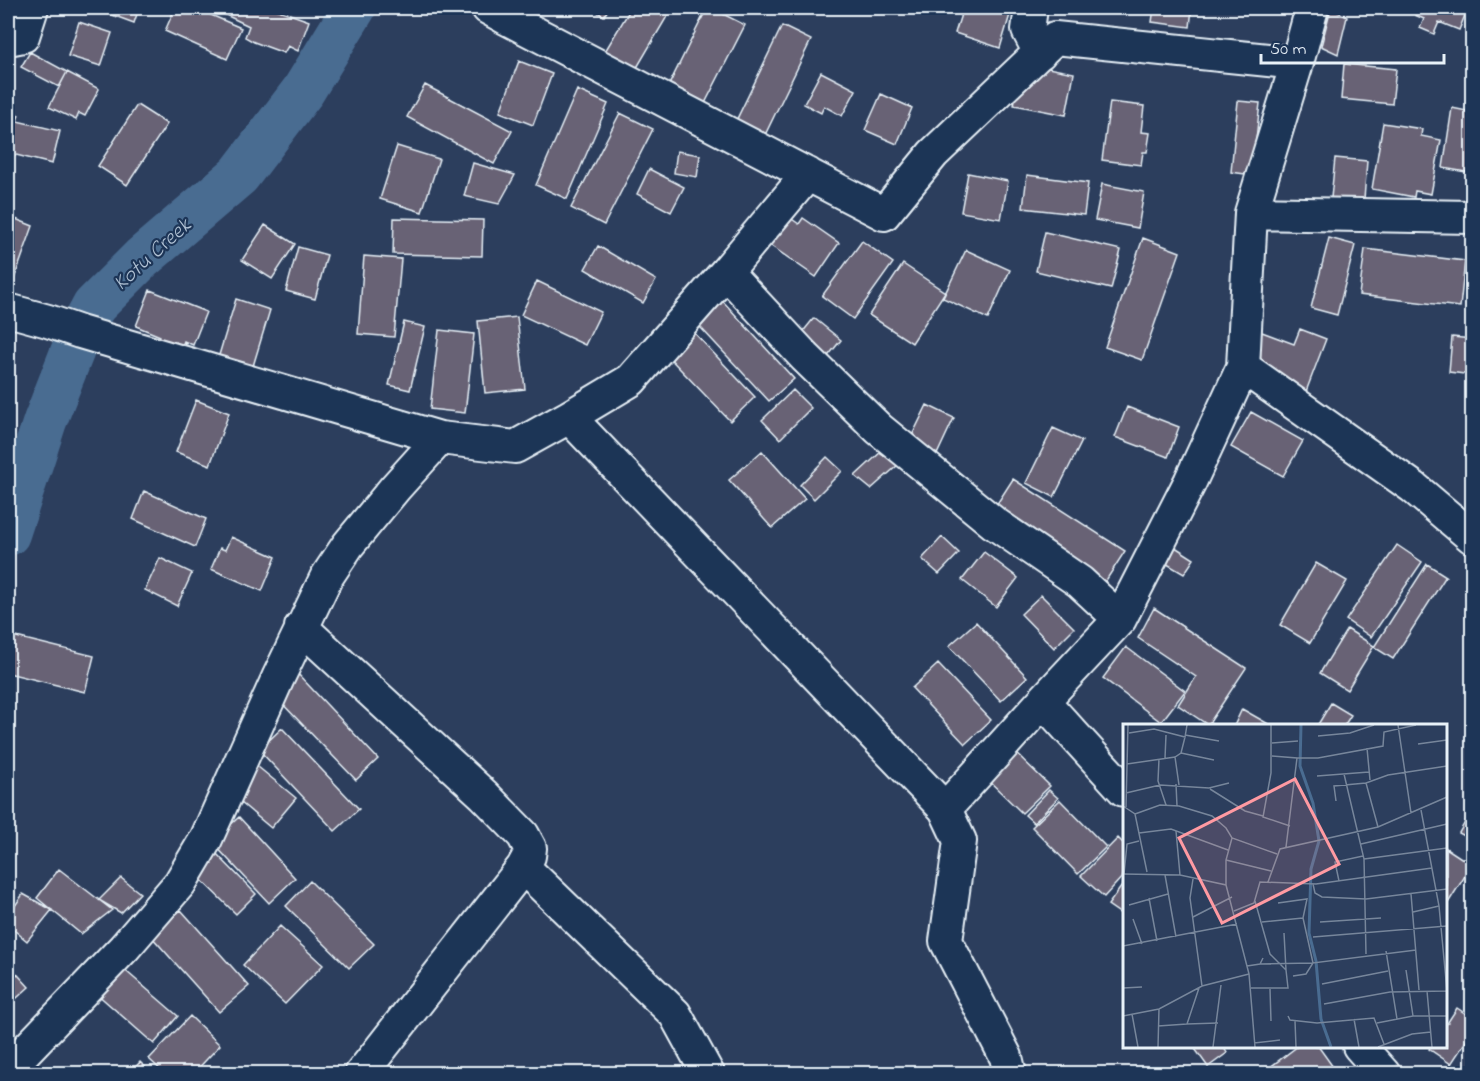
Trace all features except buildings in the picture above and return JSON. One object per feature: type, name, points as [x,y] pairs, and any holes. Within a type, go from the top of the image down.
[{"type":"street","points":[[8,39],[23,36],[32,8]]},
{"type":"street","points":[[488,8],[884,214],[933,154],[1055,38],[1297,63]]},
{"type":"street","points":[[1031,8],[1028,30],[1040,52]]},
{"type":"street","points":[[945,809],[1042,701],[1120,619],[1190,482],[1243,367],[1251,213],[1312,8]]},
{"type":"street","points":[[8,310],[440,438],[515,447],[631,380],[808,174]]},
{"type":"street","points":[[1251,213],[1473,217]]},
{"type":"street","points":[[726,272],[805,357],[879,429],[994,523],[1080,582],[1120,619]]},
{"type":"street","points":[[1243,367],[1413,487],[1473,537]]},
{"type":"street","points":[[569,417],[945,809],[960,841],[946,941],[1006,1057],[1010,1074]]},
{"type":"street","points":[[8,1069],[124,948],[180,883],[206,839],[301,627],[326,578],[348,545],[394,488],[440,438]]},
{"type":"street","points":[[301,627],[484,795],[523,835],[530,848],[529,856],[523,867],[361,1074]]},
{"type":"street","points":[[1042,701],[1123,788]]},
{"type":"street","points":[[523,867],[675,1014],[708,1074]]},
{"type":"street","points":[[1360,1048],[1384,1074]]},
{"type":"waterway","name":"Kotu Creek","points":[[8,534],[45,421],[80,332],[94,306],[142,258],[239,175],[303,91],[354,8]]}]
